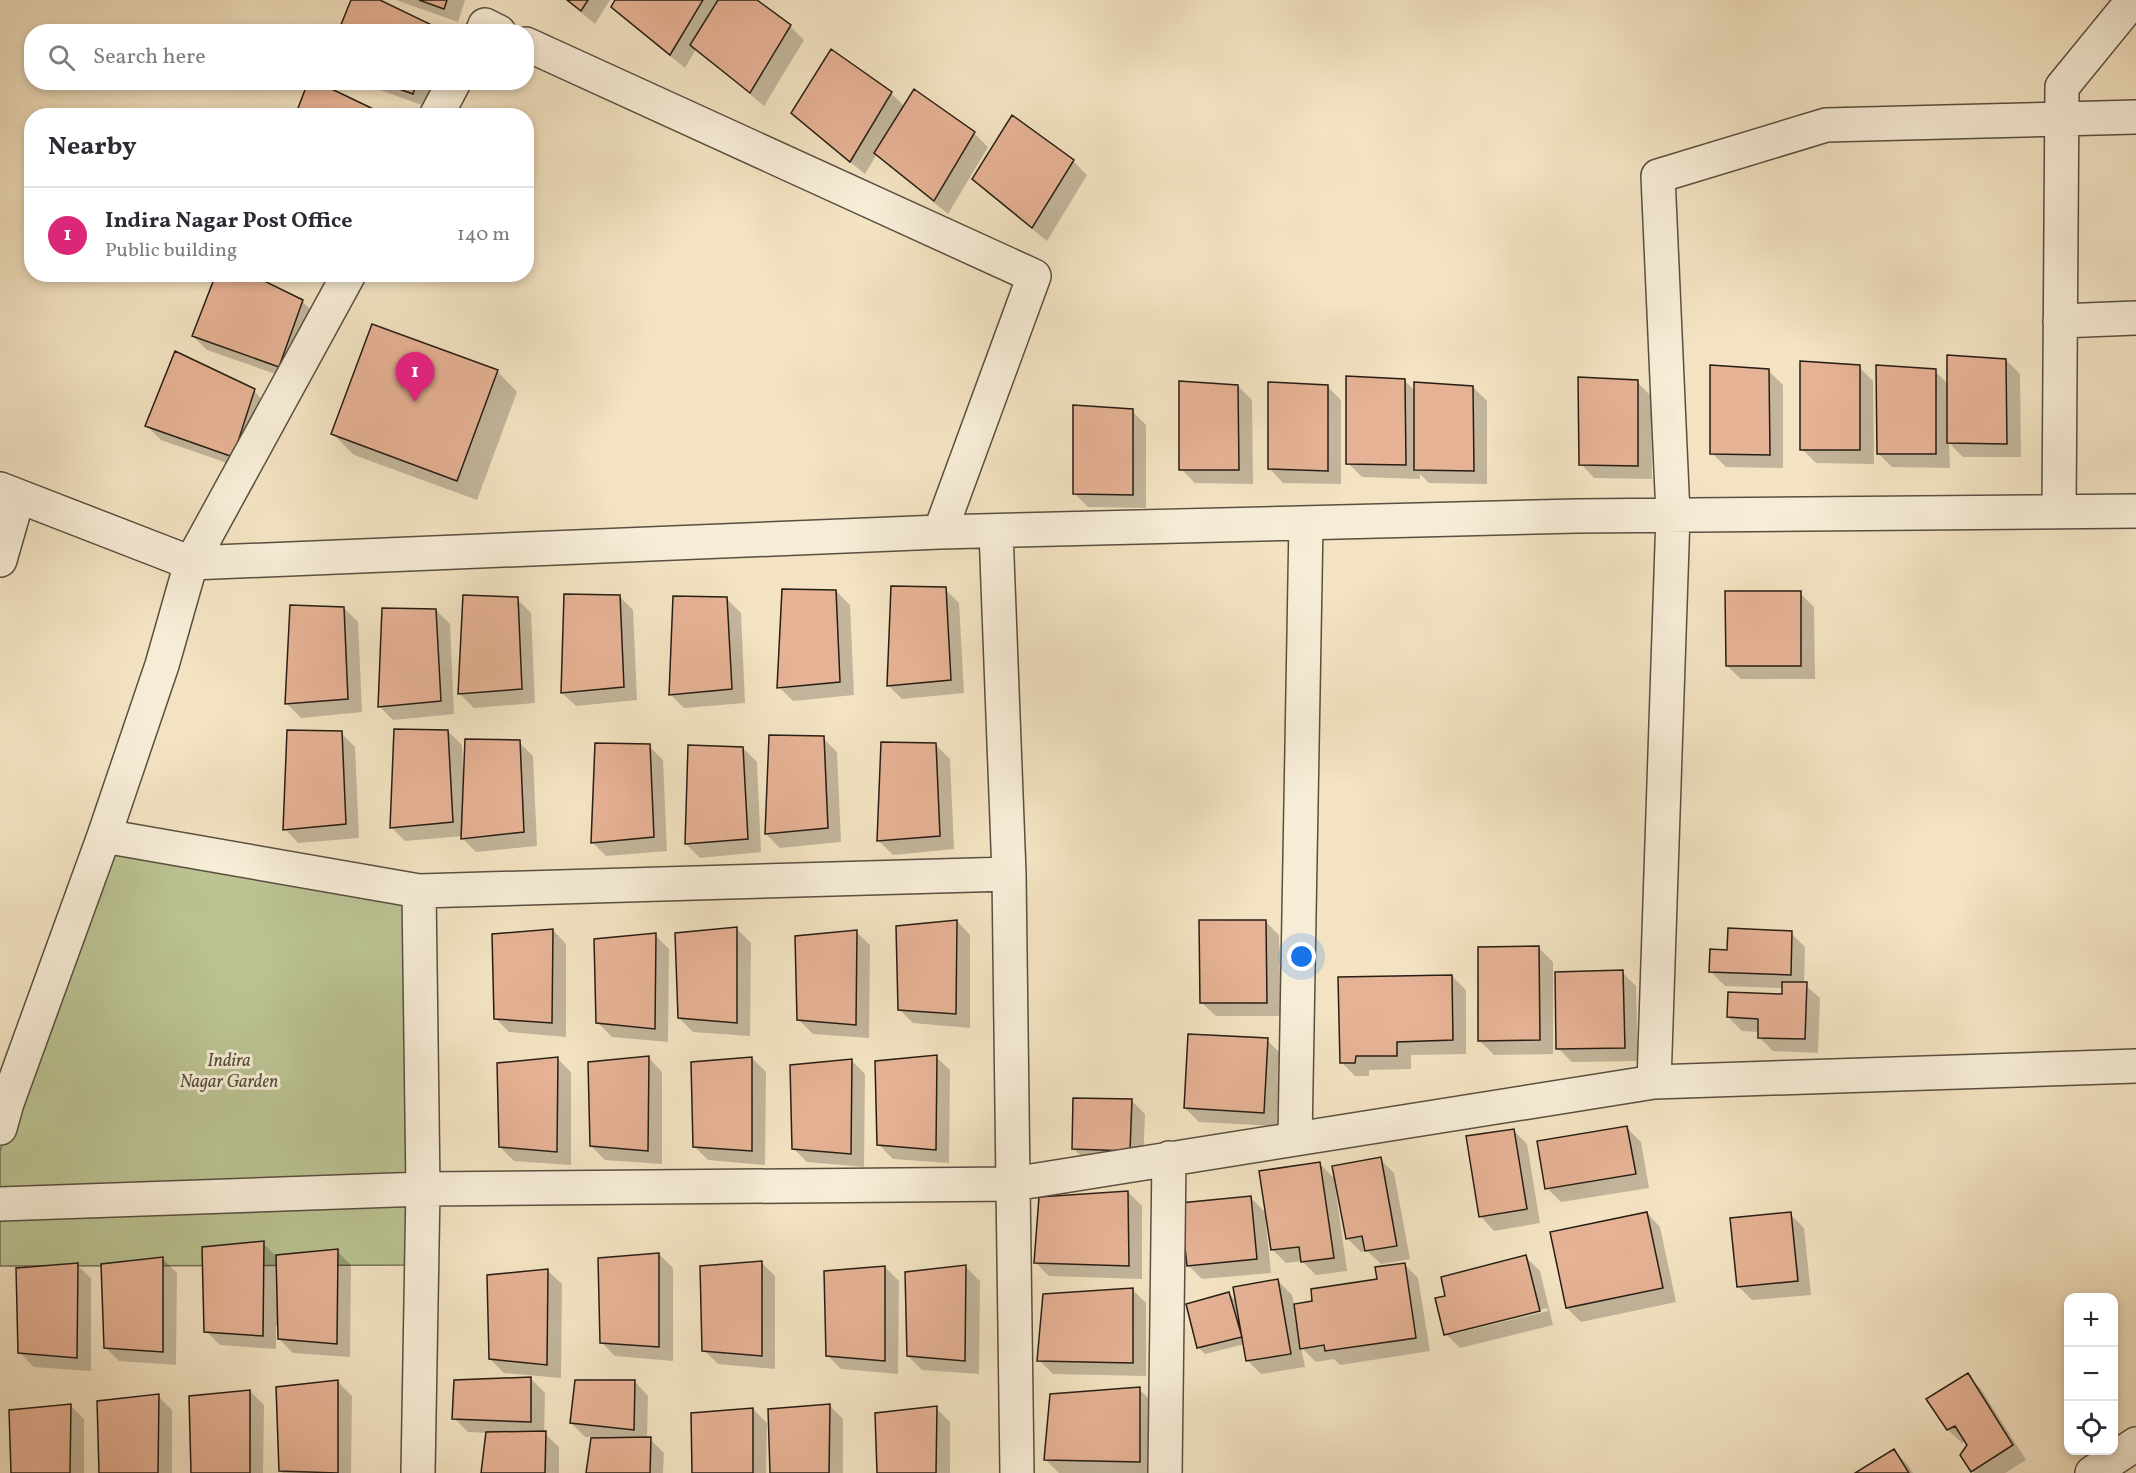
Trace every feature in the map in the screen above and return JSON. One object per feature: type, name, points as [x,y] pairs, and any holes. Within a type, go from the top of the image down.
[{"type":"street","points":[[2059,512],[2062,87],[2133,0]]},
{"type":"street","points":[[534,48],[1034,276],[940,532]]},
{"type":"street","points":[[440,108],[450,90]]},
{"type":"street","points":[[1654,1082],[1673,515],[1658,176],[1826,125],[2136,117]]},
{"type":"street","points":[[0,1128],[162,665],[191,564],[345,282]]},
{"type":"street","points":[[2060,321],[2136,318]]},
{"type":"street","points":[[0,560],[9,493],[191,564],[940,532],[1673,515],[2136,511]]},
{"type":"street","points":[[1295,1139],[1305,523]]},
{"type":"street","points":[[996,531],[1009,874],[1017,1473]]},
{"type":"street","points":[[104,836],[419,891],[1009,874]]},
{"type":"street","points":[[418,1473],[423,1189],[419,891]]},
{"type":"street","points":[[0,1204],[423,1189],[1013,1184],[1654,1082],[2136,1066]]},
{"type":"street","points":[[1165,1473],[1169,1158]]},
{"type":"street","points":[[2092,1473],[2136,1444]]},
{"type":"green space","name":"Indira Nagar Garden","points":[[104,836],[419,891],[422,1265],[0,1266],[0,1151]]},
{"type":"building","points":[[351,0],[380,0],[430,24],[341,24]]},
{"type":"building","points":[[419,0],[447,0],[444,9]]},
{"type":"building","points":[[567,0],[588,0],[581,11]]},
{"type":"building","points":[[615,0],[703,0],[670,55],[611,7]]},
{"type":"building","points":[[718,0],[757,0],[791,25],[750,93],[690,45]]},
{"type":"building","points":[[831,49],[892,92],[850,162],[791,113]]},
{"type":"building","points":[[914,89],[975,132],[934,201],[874,153]]},
{"type":"building","points":[[305,90],[334,90],[371,108],[298,108]]},
{"type":"building","points":[[402,90],[414,90],[413,94]]},
{"type":"building","points":[[1012,115],[1074,160],[1032,228],[972,179]]},
{"type":"building","points":[[213,282],[266,282],[303,300],[279,367],[192,336]]},
{"type":"building","points":[[372,324],[498,370],[457,481],[331,434]]},
{"type":"building","points":[[175,351],[255,389],[233,457],[145,426]]},
{"type":"building","points":[[1947,355],[2006,359],[2007,444],[1947,443]]},
{"type":"building","points":[[1800,361],[1860,365],[1860,450],[1800,450]]},
{"type":"building","points":[[1710,365],[1769,369],[1770,455],[1710,454]]},
{"type":"building","points":[[1876,365],[1936,369],[1936,454],[1877,454]]},
{"type":"building","points":[[1346,376],[1405,379],[1406,465],[1346,464]]},
{"type":"building","points":[[1578,377],[1638,380],[1638,466],[1579,465]]},
{"type":"building","points":[[1179,381],[1238,385],[1239,470],[1179,470]]},
{"type":"building","points":[[1268,382],[1328,385],[1328,471],[1268,469]]},
{"type":"building","points":[[1414,382],[1473,386],[1474,471],[1414,470]]},
{"type":"building","points":[[1073,405],[1133,409],[1133,495],[1073,494]]},
{"type":"building","points":[[891,586],[946,587],[951,680],[887,686]]},
{"type":"building","points":[[782,589],[836,590],[840,682],[777,688]]},
{"type":"building","points":[[1725,591],[1801,591],[1801,666],[1726,666]]},
{"type":"building","points":[[564,594],[620,595],[624,687],[561,693]]},
{"type":"building","points":[[463,595],[518,597],[522,689],[458,694]]},
{"type":"building","points":[[673,596],[727,597],[732,689],[669,695]]},
{"type":"building","points":[[290,605],[344,607],[348,699],[285,704]]},
{"type":"building","points":[[382,608],[436,609],[441,701],[378,707]]},
{"type":"building","points":[[394,729],[448,730],[453,822],[390,828]]},
{"type":"building","points":[[287,730],[342,731],[346,824],[283,830]]},
{"type":"building","points":[[769,735],[824,736],[828,828],[765,834]]},
{"type":"building","points":[[465,739],[520,740],[524,832],[461,839]]},
{"type":"building","points":[[881,742],[936,743],[940,836],[877,841]]},
{"type":"building","points":[[595,743],[650,744],[654,837],[591,843]]},
{"type":"building","points":[[688,745],[743,747],[748,839],[685,844]]},
{"type":"building","points":[[957,920],[956,1014],[898,1010],[896,926]]},
{"type":"building","points":[[1199,920],[1266,920],[1267,1003],[1200,1003]]},
{"type":"building","points":[[737,927],[737,1023],[678,1018],[675,933]]},
{"type":"building","points":[[1728,928],[1792,931],[1791,975],[1709,972],[1710,949],[1727,950]]},
{"type":"building","points":[[553,929],[552,1023],[494,1019],[492,934]]},
{"type":"building","points":[[857,930],[856,1025],[797,1020],[795,936]]},
{"type":"building","points":[[656,933],[655,1029],[596,1023],[594,939]]},
{"type":"building","points":[[1539,946],[1540,1040],[1478,1041],[1478,947]]},
{"type":"building","points":[[1623,970],[1625,1048],[1556,1049],[1555,972]]},
{"type":"building","points":[[1452,975],[1453,1040],[1397,1042],[1397,1056],[1356,1056],[1355,1063],[1340,1063],[1338,977]]},
{"type":"building","points":[[1782,982],[1807,982],[1805,1039],[1758,1038],[1758,1019],[1727,1017],[1728,992],[1782,994]]},
{"type":"building","points":[[1188,1034],[1268,1038],[1264,1113],[1184,1108]]},
{"type":"building","points":[[937,1055],[936,1150],[877,1145],[875,1061]]},
{"type":"building","points":[[649,1056],[648,1151],[590,1146],[588,1062]]},
{"type":"building","points":[[558,1057],[557,1152],[499,1147],[497,1063]]},
{"type":"building","points":[[752,1057],[752,1151],[693,1147],[691,1062]]},
{"type":"building","points":[[852,1059],[851,1154],[792,1149],[790,1065]]},
{"type":"building","points":[[1073,1098],[1132,1099],[1130,1151],[1072,1149]]},
{"type":"building","points":[[1627,1126],[1636,1174],[1545,1189],[1537,1141]]},
{"type":"building","points":[[1514,1129],[1527,1209],[1479,1217],[1466,1136]]},
{"type":"building","points":[[1381,1157],[1397,1246],[1365,1251],[1362,1236],[1346,1239],[1332,1166]]},
{"type":"building","points":[[1320,1162],[1334,1258],[1301,1262],[1299,1247],[1271,1250],[1259,1171]]},
{"type":"building","points":[[1128,1191],[1129,1266],[1034,1263],[1039,1197]]},
{"type":"building","points":[[1251,1196],[1257,1259],[1187,1266],[1180,1203]]},
{"type":"building","points":[[1647,1212],[1663,1288],[1566,1308],[1550,1232]]},
{"type":"building","points":[[1791,1212],[1798,1281],[1737,1287],[1730,1218]]},
{"type":"building","points":[[264,1241],[263,1336],[204,1332],[202,1247]]},
{"type":"building","points":[[338,1249],[337,1344],[278,1339],[276,1255]]},
{"type":"building","points":[[659,1253],[659,1347],[600,1343],[598,1258]]},
{"type":"building","points":[[1526,1255],[1540,1311],[1444,1335],[1435,1298],[1445,1296],[1441,1277]]},
{"type":"building","points":[[163,1257],[163,1352],[104,1348],[101,1264]]},
{"type":"building","points":[[762,1261],[762,1356],[702,1351],[700,1266]]},
{"type":"building","points":[[78,1263],[77,1358],[18,1353],[16,1268]]},
{"type":"building","points":[[1405,1263],[1416,1338],[1325,1351],[1324,1345],[1300,1349],[1294,1304],[1312,1301],[1311,1289],[1377,1279],[1375,1267]]},
{"type":"building","points":[[966,1265],[965,1361],[907,1356],[905,1272]]},
{"type":"building","points":[[885,1266],[885,1361],[826,1356],[824,1271]]},
{"type":"building","points":[[548,1269],[547,1365],[489,1359],[487,1275]]},
{"type":"building","points":[[1278,1279],[1291,1354],[1246,1361],[1233,1287]]},
{"type":"building","points":[[1133,1288],[1133,1363],[1037,1361],[1043,1294]]},
{"type":"building","points":[[1229,1292],[1242,1337],[1197,1348],[1186,1304]]},
{"type":"building","points":[[1968,1373],[2013,1445],[1971,1472],[1960,1455],[1967,1445],[1955,1426],[1947,1430],[1926,1399]]},
{"type":"building","points":[[531,1377],[531,1422],[452,1419],[454,1380]]},
{"type":"building","points":[[338,1380],[338,1473],[279,1471],[276,1387]]},
{"type":"building","points":[[575,1380],[635,1380],[634,1430],[570,1423]]},
{"type":"building","points":[[1140,1387],[1140,1462],[1044,1460],[1050,1394]]},
{"type":"building","points":[[250,1390],[250,1473],[191,1473],[189,1396]]},
{"type":"building","points":[[159,1394],[158,1473],[99,1473],[97,1401]]},
{"type":"building","points":[[71,1404],[70,1473],[11,1473],[9,1410]]},
{"type":"building","points":[[830,1404],[829,1473],[770,1473],[768,1409]]},
{"type":"building","points":[[937,1406],[936,1473],[877,1473],[875,1413]]},
{"type":"building","points":[[753,1408],[753,1473],[692,1473],[691,1413]]},
{"type":"building","points":[[546,1431],[545,1473],[481,1473],[486,1432]]},
{"type":"building","points":[[651,1437],[650,1473],[586,1473],[591,1438]]},
{"type":"building","points":[[1894,1449],[1909,1473],[1855,1473]]},
{"type":"place","name":"Indira Nagar Post Office","points":[[415,402]]}]
